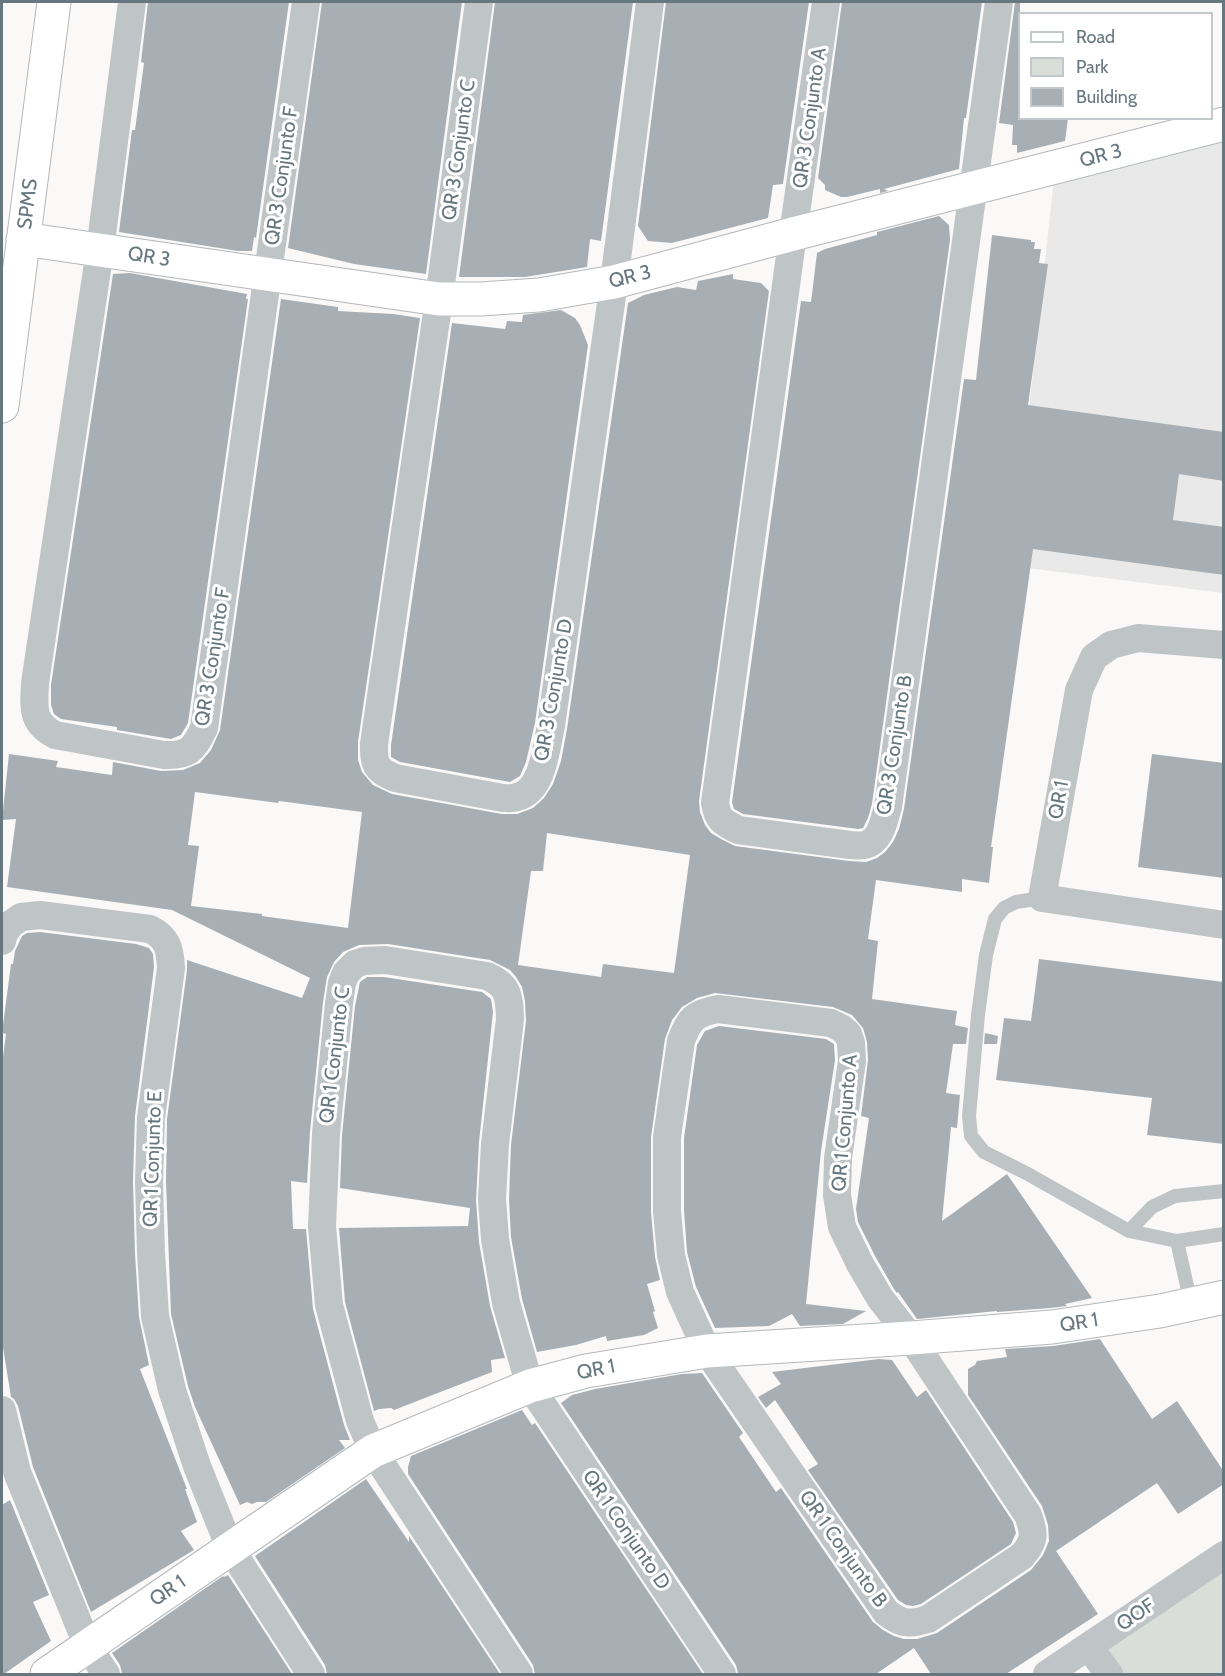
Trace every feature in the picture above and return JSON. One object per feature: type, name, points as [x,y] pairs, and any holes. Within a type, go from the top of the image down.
[{"type":"street","name":"SPMS","points":[[2,406],[7,327],[23,239],[54,2]]},
{"type":"street","name":"QR 3 Conjunto F","points":[[132,2],[100,250],[35,683],[34,705],[37,721],[56,735],[178,755],[189,751],[197,744],[204,728],[306,2]]},
{"type":"street","name":"QR 3 Conjunto C","points":[[439,299],[479,2]]},
{"type":"street","points":[[614,282],[650,2]]},
{"type":"street","name":"QR 3 Conjunto A","points":[[793,234],[826,2]]},
{"type":"street","points":[[973,189],[999,2]]},
{"type":"street","name":"QR 3","points":[[23,239],[439,299],[539,295],[614,282],[1224,124]]},
{"type":"street","name":"QR 3 Conjunto B","points":[[793,234],[715,802],[722,822],[738,830],[865,845],[875,840],[881,830],[888,807],[973,189]]},
{"type":"street","name":"QR 3 Conjunto D","points":[[439,299],[374,744],[374,758],[377,767],[395,778],[503,798],[516,798],[534,787],[539,776],[551,726],[614,282]]},
{"type":"street","name":"QR 1","points":[[1042,898],[1079,690],[1094,657],[1111,645],[1138,638],[1224,645]]},
{"type":"street","points":[[1042,898],[1224,925]]},
{"type":"street","name":"QR 1 Conjunto E","points":[[2,941],[4,933],[11,924],[21,917],[40,915],[150,930],[159,934],[170,951],[171,968],[151,1118],[149,1182],[155,1316],[172,1390],[197,1466],[230,1548]]},
{"type":"street","name":"QR 1 Conjunto C","points":[[373,1451],[360,1421],[328,1305],[322,1226],[326,1134],[339,1004],[342,983],[346,973],[355,964],[385,960],[487,976],[499,981],[509,998],[510,1019],[495,1144],[492,1199],[495,1239],[506,1303],[530,1386]]},
{"type":"street","name":"QR 1 Conjunto A","points":[[707,1351],[680,1293],[671,1255],[667,1211],[667,1137],[681,1041],[686,1028],[696,1015],[718,1009],[831,1023],[848,1034],[852,1061],[838,1158],[837,1195],[842,1227],[880,1298],[911,1338]]},
{"type":"street","name":"QR 1","points":[[47,1674],[373,1451],[530,1386],[586,1371],[707,1351],[1052,1327],[1160,1311],[1224,1297]]},
{"type":"street","name":"QR 1 Conjunto B","points":[[707,1351],[886,1612],[905,1623],[917,1623],[928,1620],[1022,1556],[1030,1547],[1033,1529],[1028,1515],[911,1338]]},
{"type":"street","name":"QR 1 Conjunto D","points":[[530,1386],[722,1674]]},
{"type":"street","points":[[2,1410],[17,1472],[88,1647],[106,1674]]},
{"type":"street","points":[[373,1451],[519,1674]]},
{"type":"street","points":[[230,1548],[311,1674]]},
{"type":"street","name":"QOF","points":[[1047,1674],[1224,1555]]},
{"type":"street","points":[[1089,1647],[1109,1674]]},
{"type":"lane","points":[[1042,898],[1016,902],[1004,908],[995,919],[978,1014],[969,1116],[971,1136],[984,1152],[1130,1231],[1177,1241],[1224,1234]]},
{"type":"lane","points":[[1130,1231],[1152,1207],[1175,1196],[1224,1191]]},
{"type":"lane","points":[[1177,1241],[1191,1304]]},
{"type":"shaded area","points":[[1223,141],[1223,593],[1012,566],[1054,179]]},
{"type":"green space","points":[[1223,1562],[1223,1674],[1100,1674],[1088,1657]]},
{"type":"building","points":[[148,2],[289,2],[256,238],[254,237],[252,251],[238,251],[119,232],[132,130],[135,130],[144,63],[141,62]]},
{"type":"building","points":[[322,2],[462,2],[426,274],[354,264],[288,248]]},
{"type":"building","points":[[495,2],[633,2],[601,241],[590,239],[587,267],[525,277],[459,277]]},
{"type":"building","points":[[666,2],[809,2],[783,184],[773,185],[768,218],[672,243],[648,241],[638,226]]},
{"type":"building","points":[[842,2],[982,2],[966,118],[964,118],[959,169],[884,189],[888,191],[880,193],[880,189],[841,197],[825,190],[825,185],[818,178]]},
{"type":"building","points":[[1015,2],[1020,2],[1020,12],[1018,12],[1018,120],[1068,120],[1065,141],[1017,153],[1017,145],[1012,145],[1013,125],[999,123]]},
{"type":"building","points":[[939,216],[949,225],[950,240],[872,804],[868,818],[863,828],[858,829],[743,814],[734,809],[732,802],[801,301],[811,302],[817,253],[877,235],[877,232]]},
{"type":"building","points":[[992,235],[1031,240],[1035,242],[1034,249],[1041,249],[1039,263],[1048,264],[1028,405],[1224,432],[1224,481],[1179,474],[1173,520],[1224,527],[1224,575],[1033,549],[991,847],[993,847],[989,883],[962,879],[962,892],[876,880],[868,939],[878,941],[872,999],[957,1011],[955,1025],[968,1028],[966,1044],[953,1044],[946,1093],[960,1095],[957,1128],[951,1127],[942,1221],[1007,1174],[1092,1298],[1065,1304],[1067,1306],[917,1319],[894,1289],[858,1222],[856,1209],[869,1118],[861,1116],[868,1060],[863,1028],[852,1015],[833,1007],[715,993],[697,998],[682,1007],[672,1020],[665,1039],[651,1137],[651,1212],[655,1257],[660,1280],[647,1284],[658,1328],[644,1335],[607,1341],[606,1336],[576,1345],[537,1352],[522,1299],[511,1237],[509,1199],[511,1145],[526,1021],[522,987],[510,970],[490,960],[388,944],[359,945],[343,952],[334,962],[327,977],[310,1132],[307,1183],[291,1181],[293,1229],[306,1229],[313,1309],[350,1440],[339,1440],[345,1448],[266,1502],[252,1504],[247,1502],[240,1505],[195,1407],[171,1314],[166,1182],[167,1119],[187,960],[302,998],[310,978],[172,910],[7,887],[16,819],[2,820],[9,754],[58,761],[56,767],[112,775],[113,762],[161,771],[183,770],[200,763],[211,750],[220,730],[281,299],[338,307],[338,311],[420,318],[358,742],[358,760],[362,772],[373,785],[392,794],[502,814],[517,814],[533,808],[544,798],[553,784],[561,761],[628,303],[644,295],[677,287],[696,290],[698,281],[733,274],[733,279],[761,283],[769,291],[699,801],[700,812],[711,833],[735,846],[849,861],[866,862],[877,858],[893,842],[899,829],[904,809],[964,379],[976,380]],"holes":[[[195,792],[362,812],[348,928],[262,916],[262,914],[191,906],[199,846],[188,845]],[[547,833],[690,855],[674,973],[603,964],[601,977],[518,965],[531,871],[543,871]]]},
{"type":"building","points":[[130,273],[247,294],[246,299],[248,299],[188,723],[181,735],[171,739],[117,730],[117,727],[61,719],[54,714],[51,705],[51,685],[113,274]]},
{"type":"building","points":[[561,310],[575,318],[588,345],[535,723],[526,762],[520,776],[510,782],[400,762],[391,757],[391,745],[452,323],[505,329],[507,321],[522,322],[523,315]]},
{"type":"building","points":[[1152,754],[1224,763],[1224,878],[1138,867]]},
{"type":"building","points":[[40,932],[136,944],[149,948],[153,954],[154,967],[135,1116],[133,1181],[135,1254],[139,1317],[149,1365],[140,1369],[187,1489],[185,1489],[197,1522],[181,1531],[194,1550],[91,1612],[33,1467],[18,1406],[11,1397],[2,1341],[2,1065],[6,1034],[2,1033],[11,964],[13,964],[15,951],[22,936],[27,933]]},
{"type":"building","points":[[1039,959],[1224,982],[1224,1144],[1147,1135],[1152,1098],[996,1080],[1004,1018],[1031,1021]]},
{"type":"building","points":[[367,977],[384,977],[482,992],[491,999],[493,1012],[479,1142],[476,1200],[479,1242],[490,1306],[505,1358],[491,1360],[492,1372],[394,1410],[391,1408],[374,1411],[345,1302],[339,1228],[468,1226],[470,1208],[340,1188],[342,1135],[355,1006],[360,982]]},
{"type":"building","points":[[719,1026],[826,1039],[834,1044],[835,1060],[821,1151],[806,1304],[866,1311],[843,1324],[800,1326],[792,1314],[769,1326],[715,1328],[696,1287],[687,1252],[684,1210],[684,1138],[697,1045],[705,1031]]},
{"type":"building","points":[[985,1033],[998,1036],[997,1044],[984,1044]]},
{"type":"building","points":[[1100,1339],[1152,1419],[1177,1401],[1224,1472],[1224,1484],[1178,1514],[1157,1483],[1056,1551],[1098,1614],[1006,1674],[931,1674],[914,1648],[876,1674],[738,1674],[736,1665],[561,1403],[572,1395],[595,1389],[682,1374],[702,1373],[743,1433],[739,1437],[776,1492],[781,1488],[873,1622],[894,1636],[917,1639],[937,1633],[1031,1570],[1043,1555],[1049,1541],[1048,1525],[1042,1506],[968,1395],[968,1369],[977,1361],[1007,1357],[1005,1349],[1053,1346]]},
{"type":"building","points":[[879,1359],[892,1360],[917,1397],[926,1390],[1013,1522],[1016,1533],[1011,1544],[921,1604],[913,1606],[898,1600],[808,1470],[818,1464],[775,1400],[766,1408],[758,1397],[781,1384],[772,1372]]},
{"type":"building","points":[[522,1410],[532,1425],[535,1423],[703,1674],[535,1674],[533,1665],[408,1474],[411,1456]]},
{"type":"building","points":[[366,1479],[409,1542],[409,1536],[500,1674],[327,1674],[325,1665],[255,1556]]},
{"type":"building","points":[[10,1500],[49,1595],[33,1602],[51,1641],[2,1674],[2,1505]]},
{"type":"building","points":[[228,1575],[292,1674],[122,1674],[120,1665],[112,1653],[223,1576]]}]
